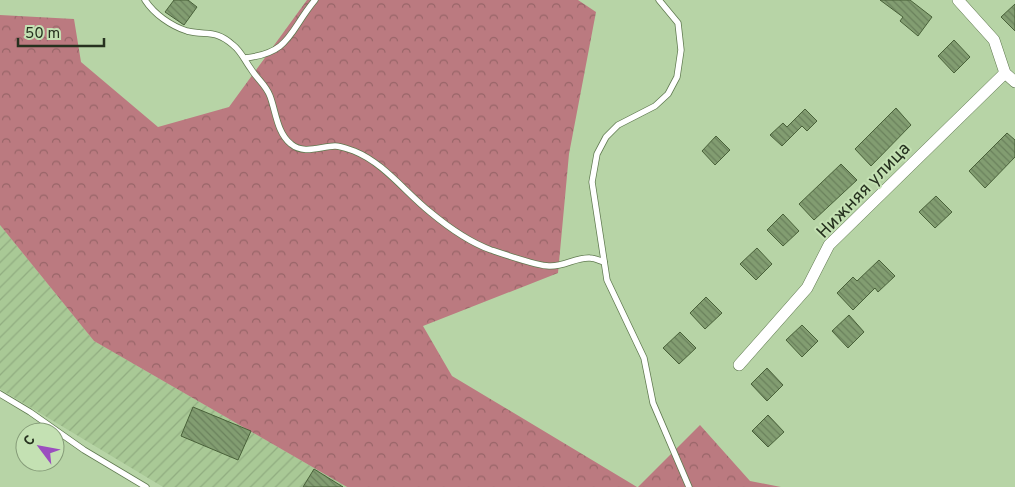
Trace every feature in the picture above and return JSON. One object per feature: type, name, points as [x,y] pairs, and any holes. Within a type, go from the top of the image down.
[{"type":"street","points":[[958,0],[994,40],[1005,73],[1015,82]]},
{"type":"street","name":"Нижняя улица","points":[[739,365],[807,288],[829,245],[1005,73]]},
{"type":"lane","points":[[145,0],[155,12],[175,26],[188,31],[215,33],[226,38],[235,46],[245,58],[251,70],[264,83],[283,135],[292,145],[304,150],[336,146],[355,151],[383,169],[430,212],[451,228],[490,250],[548,266],[563,266],[580,259],[591,258],[604,262]]},
{"type":"lane","points":[[245,58],[274,52],[286,40],[314,0]]},
{"type":"lane","points":[[659,0],[678,23],[681,50],[677,77],[668,94],[655,106],[618,125],[606,137],[597,154],[592,182],[607,280],[644,358],[653,403],[689,487]]},
{"type":"lane","points":[[0,394],[30,412],[84,450],[146,487]]},
{"type":"shaded area","points":[[0,225],[94,341],[347,487],[163,487],[65,428],[65,422],[55,422],[0,389]]},
{"type":"green space","points":[[307,0],[578,0],[596,12],[569,154],[558,273],[423,326],[452,376],[637,487],[347,487],[94,341],[0,225],[0,15],[74,19],[81,62],[158,127],[229,107]]},
{"type":"green space","points":[[700,425],[750,481],[781,487],[638,487]]},
{"type":"building","points":[[174,0],[188,0],[197,7],[184,25],[165,12]]},
{"type":"building","points":[[880,0],[910,0],[932,17],[918,36],[900,21],[903,17]]},
{"type":"building","points":[[1015,4],[1015,31],[1001,17]]},
{"type":"building","points":[[954,40],[970,57],[954,73],[938,56]]},
{"type":"building","points":[[896,108],[911,125],[871,166],[855,149]]},
{"type":"building","points":[[805,109],[817,121],[807,131],[802,126],[782,146],[770,135],[783,123],[787,127]]},
{"type":"building","points":[[1007,133],[1015,140],[1015,157],[985,188],[969,171]]},
{"type":"building","points":[[716,136],[730,150],[715,165],[702,151]]},
{"type":"building","points":[[841,164],[857,180],[814,220],[799,204]]},
{"type":"building","points":[[936,196],[952,212],[935,228],[919,212]]},
{"type":"building","points":[[783,214],[799,231],[783,246],[767,230]]},
{"type":"building","points":[[757,248],[772,264],[756,280],[740,264]]},
{"type":"building","points":[[879,260],[895,276],[878,292],[875,288],[853,310],[837,293],[853,277],[857,281]]},
{"type":"building","points":[[706,297],[722,313],[705,329],[690,313]]},
{"type":"building","points":[[849,315],[864,332],[848,348],[832,331]]},
{"type":"building","points":[[802,325],[818,341],[802,357],[786,340]]},
{"type":"building","points":[[680,332],[696,348],[679,364],[663,348]]},
{"type":"building","points":[[767,368],[783,385],[767,401],[751,384]]},
{"type":"building","points":[[193,407],[251,431],[238,460],[181,436]]},
{"type":"building","points":[[768,415],[784,432],[768,447],[752,431]]},
{"type":"building","points":[[314,469],[343,487],[303,487]]}]
